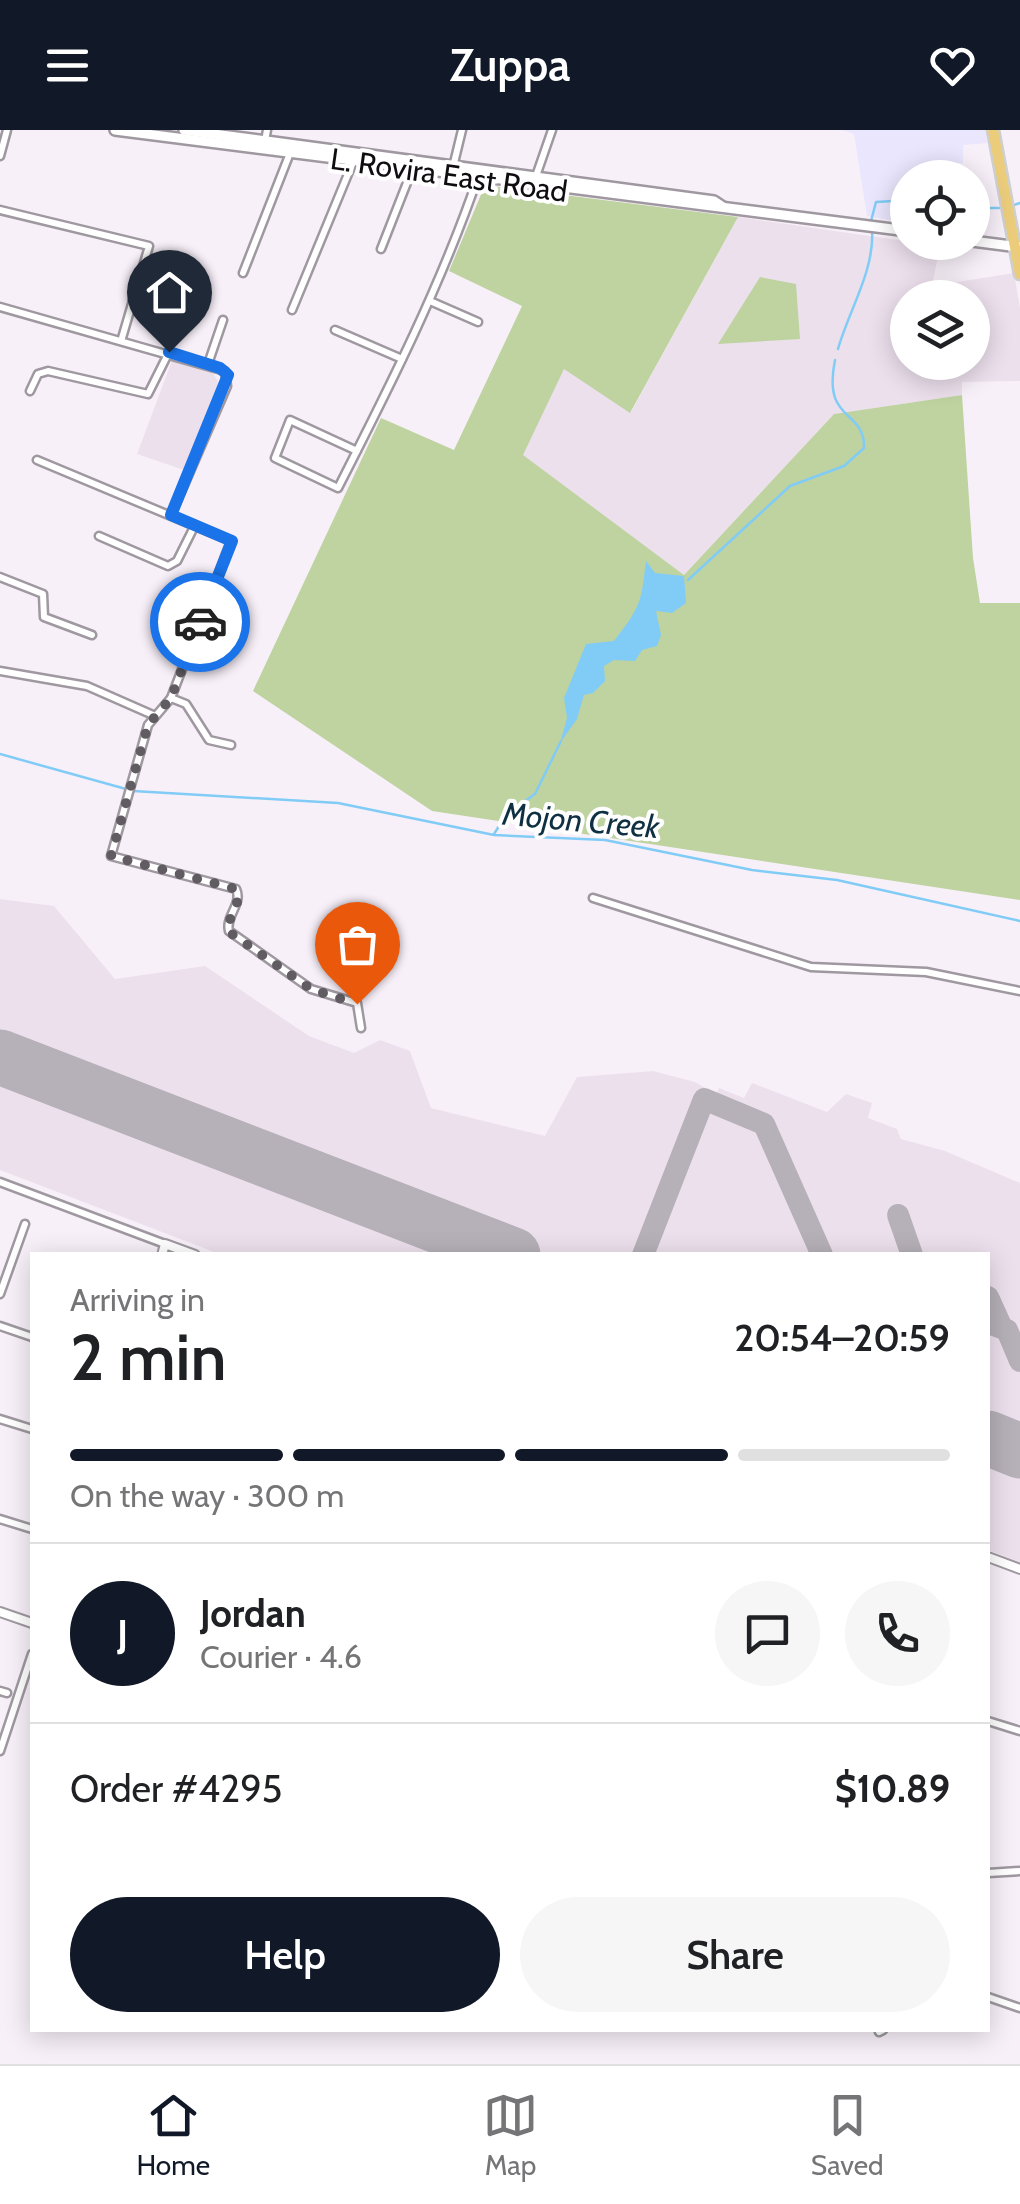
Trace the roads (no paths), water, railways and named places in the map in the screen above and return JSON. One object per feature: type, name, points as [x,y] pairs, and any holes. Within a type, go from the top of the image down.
[{"type":"highway","points":[[993,130],[1018,247],[1020,274]]},
{"type":"main road","name":"L. Rovira East Road","points":[[115,130],[266,136],[290,153],[352,162],[379,161],[412,170],[535,178],[890,229]]},
{"type":"main road","name":"L. Rovira East Road","points":[[182,133],[379,161],[453,167],[479,175],[714,210],[724,207]]},
{"type":"main road","points":[[990,243],[1018,247]]},
{"type":"street","points":[[0,156],[7,130]]},
{"type":"street","points":[[453,167],[462,130]]},
{"type":"street","points":[[535,178],[552,130]]},
{"type":"street","points":[[244,273],[290,153]]},
{"type":"street","points":[[292,310],[352,162]]},
{"type":"street","points":[[382,249],[412,170]]},
{"type":"street","points":[[357,451],[290,420],[274,458],[338,488],[357,451],[430,301],[479,175]]},
{"type":"street","points":[[0,210],[150,246],[122,338]]},
{"type":"street","points":[[430,301],[478,322]]},
{"type":"street","points":[[0,307],[122,338],[226,371],[229,381],[171,515]]},
{"type":"street","points":[[208,364],[223,320]]},
{"type":"street","points":[[335,330],[402,359]]},
{"type":"street","points":[[30,391],[38,374],[48,371],[148,394],[169,352]]},
{"type":"street","points":[[37,460],[232,541],[171,698],[152,715],[111,856],[236,889],[238,900],[229,931],[311,989],[357,1004],[362,1028]]},
{"type":"street","points":[[99,536],[168,566],[177,561],[195,526]]},
{"type":"street","points":[[0,577],[43,594],[44,617],[92,635]]},
{"type":"street","points":[[0,671],[87,686],[152,715]]},
{"type":"street","points":[[171,698],[186,704],[209,740],[231,745]]},
{"type":"street","points":[[593,898],[810,967],[926,972],[1020,990]]},
{"type":"street","points":[[0,1182],[186,1252]]},
{"type":"street","points":[[0,1294],[24,1224]]},
{"type":"street","points":[[163,1252],[166,1244]]},
{"type":"street","points":[[0,1326],[30,1336]]},
{"type":"street","points":[[0,1419],[30,1428]]},
{"type":"street","points":[[0,1518],[30,1528]]},
{"type":"street","points":[[990,1558],[1020,1569]]},
{"type":"street","points":[[0,1612],[30,1622]]},
{"type":"street","points":[[0,1751],[30,1660]]},
{"type":"street","points":[[990,1722],[1020,1731]]},
{"type":"street","points":[[990,1872],[1020,1871]]},
{"type":"street","points":[[990,1999],[1020,2008]]},
{"type":"water","points":[[646,561],[655,573],[684,576],[686,603],[672,613],[656,611],[661,635],[657,646],[642,650],[635,661],[614,660],[604,666],[605,681],[593,693],[584,695],[577,719],[560,743],[567,718],[564,698],[586,644],[614,641],[623,629],[639,602]]},
{"type":"waterway","points":[[871,221],[876,202],[890,201]]},
{"type":"waterway","points":[[1014,205],[1020,203]]},
{"type":"waterway","points":[[990,208],[999,208]]},
{"type":"waterway","points":[[838,349],[870,260],[872,229]]},
{"type":"waterway","points":[[688,580],[790,486],[844,466],[864,448],[858,426],[834,395],[835,360]]},
{"type":"waterway","points":[[494,834],[506,815],[535,794],[561,741]]},
{"type":"waterway","name":"Mojon Creek","points":[[0,754],[126,789]]},
{"type":"waterway","name":"Mojon Creek","points":[[133,791],[338,803],[494,835],[605,840],[752,870],[837,880],[1020,921]]}]
